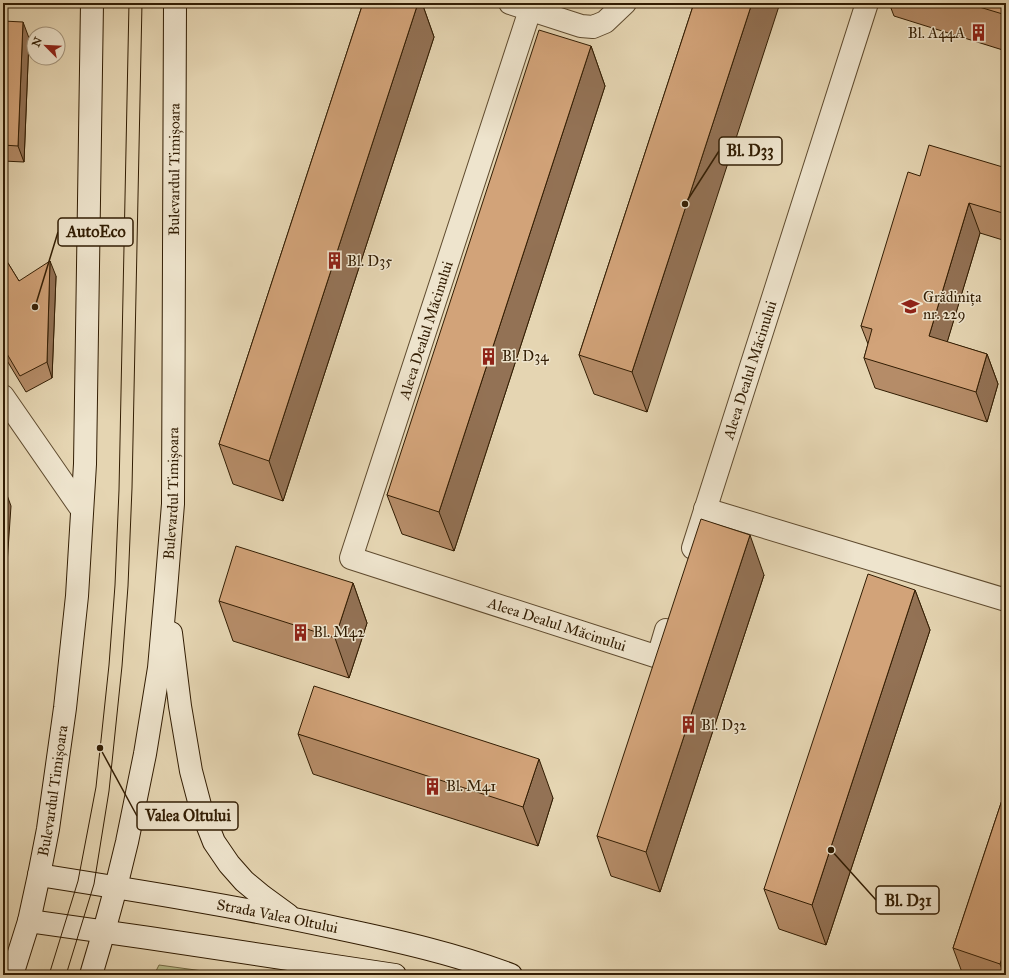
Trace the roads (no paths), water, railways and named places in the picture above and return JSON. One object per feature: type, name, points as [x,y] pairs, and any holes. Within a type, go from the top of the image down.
[{"type":"main road","name":"Bulevardul Timișoara","points":[[12,975],[29,921],[40,875],[48,829],[66,708],[77,596],[85,464],[92,3]]},
{"type":"main road","name":"Bulevardul Timișoara","points":[[91,975],[127,842],[145,754],[159,668],[166,590],[173,504],[175,3]]},
{"type":"main road","name":"Aleea Dealul Măcinului","points":[[625,3],[605,22],[593,27],[581,26],[520,6],[351,558],[658,657],[672,612]]},
{"type":"main road","name":"Aleea Dealul Măcinului","points":[[686,568],[867,3]]},
{"type":"main road","points":[[3,396],[82,510]]},
{"type":"main road","points":[[706,509],[1006,600]]},
{"type":"main road","points":[[166,590],[180,706],[191,771],[201,809],[214,842],[229,864],[244,881],[294,919]]},
{"type":"main road","name":"Strada Valea Oltului","points":[[40,875],[294,919],[429,949],[511,975]]},
{"type":"main road","points":[[29,921],[396,975]]},
{"type":"tram line","points":[[49,975],[78,881],[96,787],[109,665],[115,585],[119,490],[129,3]]},
{"type":"tram line","points":[[66,975],[94,884],[109,791],[122,666],[128,586],[132,488],[142,3]]},
{"type":"place","name":"Bl. A44A","points":[[978,33]]},
{"type":"place","name":"Bl. D33","points":[[685,204]]},
{"type":"place","name":"Bl. D35","points":[[334,261]]},
{"type":"place","name":"Grădinița nr. 229","points":[[910,306]]},
{"type":"place","name":"AutoEco","points":[[35,307]]},
{"type":"place","name":"Bl. D34","points":[[489,356]]},
{"type":"place","name":"Bl. M42","points":[[300,632]]},
{"type":"place","name":"Bl. D32","points":[[688,725]]},
{"type":"place","name":"Valea Oltului","points":[[100,748]]},
{"type":"place","name":"Bl. M41","points":[[433,786]]},
{"type":"place","name":"Bl. D31","points":[[831,850]]}]
